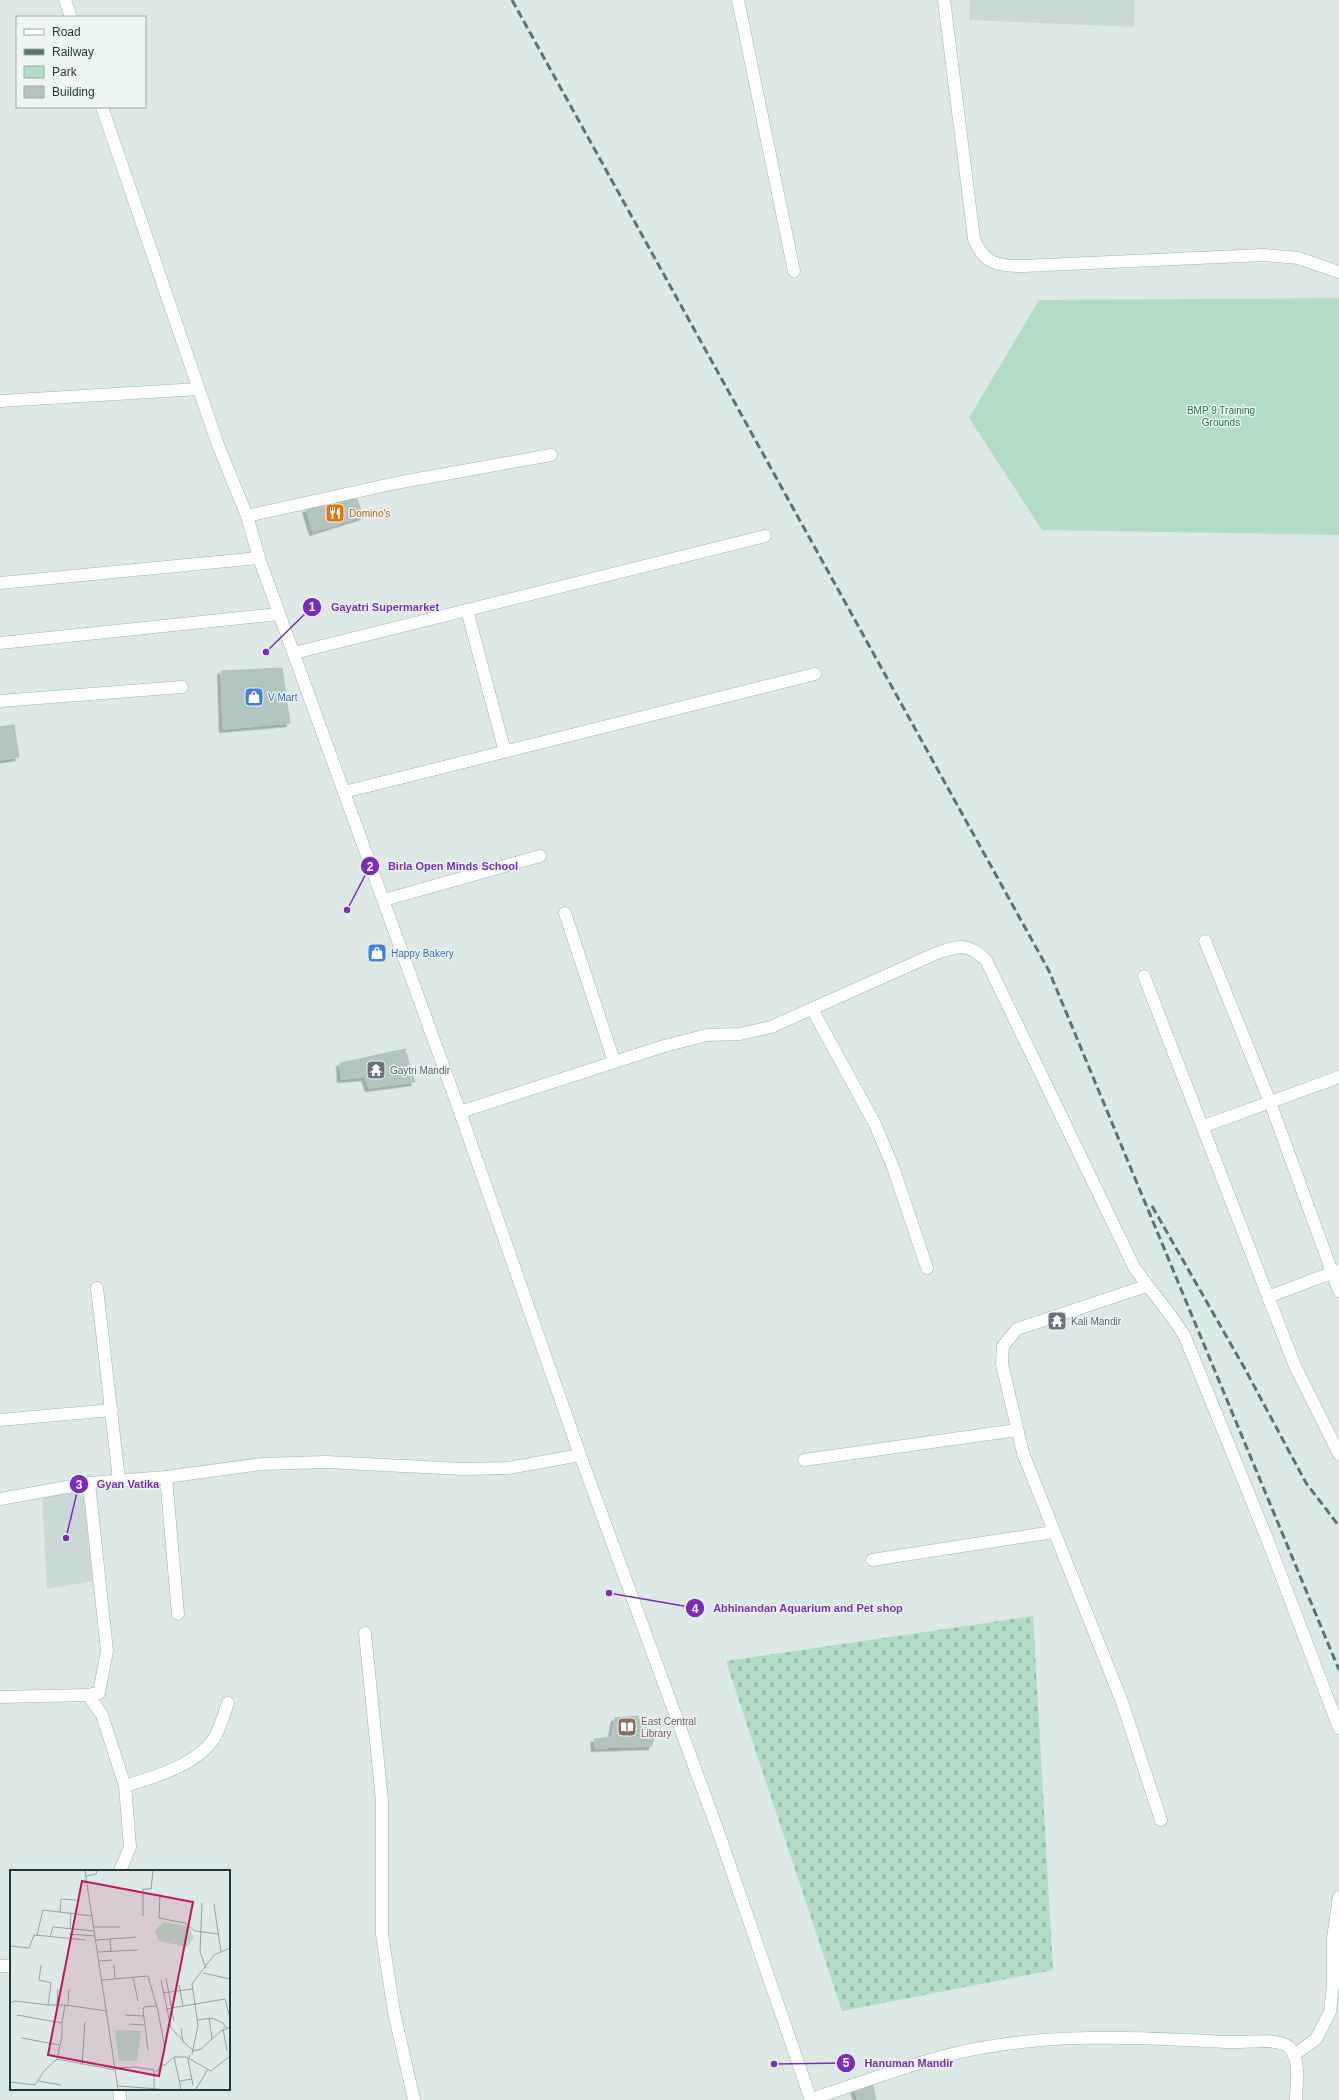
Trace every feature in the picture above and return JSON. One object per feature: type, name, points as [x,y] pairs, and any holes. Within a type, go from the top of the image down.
[{"type":"street","points":[[65,0],[71,16]]},
{"type":"street","points":[[738,0],[794,271]]},
{"type":"street","points":[[944,0],[974,239],[980,253],[991,262],[1008,266],[1023,266],[1262,256],[1298,258],[1339,272]]},
{"type":"street","points":[[102,108],[218,445],[247,516],[259,558],[460,1112],[580,1455],[718,1831],[811,2100],[953,2054],[1046,2040],[1135,2037],[1233,2042],[1276,2042],[1288,2046],[1294,2055],[1296,2072],[1296,2100]]},
{"type":"street","points":[[0,401],[199,389]]},
{"type":"street","points":[[247,516],[396,483],[551,455]]},
{"type":"street","points":[[294,653],[765,536]]},
{"type":"street","points":[[0,583],[259,558]]},
{"type":"street","points":[[467,610],[505,752]]},
{"type":"street","points":[[0,643],[279,614]]},
{"type":"street","points":[[344,792],[815,674]]},
{"type":"street","points":[[0,701],[182,686]]},
{"type":"street","points":[[384,900],[540,856]]},
{"type":"street","points":[[565,913],[614,1061]]},
{"type":"street","points":[[1205,941],[1270,1102],[1335,1271],[1339,1291]]},
{"type":"street","points":[[460,1112],[614,1061],[707,1035],[740,1034],[763,1029],[812,1009],[937,953],[959,946],[974,950],[986,960],[1134,1267],[1146,1286],[1172,1315],[1185,1337],[1266,1536],[1339,1728]]},
{"type":"street","points":[[1144,976],[1204,1126],[1295,1366],[1339,1454]]},
{"type":"street","points":[[812,1009],[878,1131],[893,1167],[927,1268]]},
{"type":"street","points":[[1204,1126],[1339,1077]]},
{"type":"street","points":[[1268,1297],[1335,1271]]},
{"type":"street","points":[[1146,1286],[1017,1329],[1003,1346],[1002,1364],[1023,1453],[1053,1532],[1122,1702],[1161,1820]]},
{"type":"street","points":[[97,1288],[119,1480]]},
{"type":"street","points":[[0,1420],[112,1410]]},
{"type":"street","points":[[804,1460],[1017,1430]]},
{"type":"street","points":[[0,1499],[89,1483],[166,1477],[261,1464],[319,1462],[462,1469],[508,1468],[580,1455]]},
{"type":"street","points":[[166,1477],[178,1614]]},
{"type":"street","points":[[0,1697],[88,1695],[99,1693],[107,1651],[89,1483]]},
{"type":"street","points":[[872,1560],[1053,1532]]},
{"type":"street","points":[[365,1633],[382,1801],[382,1934],[394,2012],[414,2100]]},
{"type":"street","points":[[88,1695],[102,1715],[125,1786],[130,1847],[120,1870]]},
{"type":"street","points":[[125,1786],[176,1768],[203,1751],[216,1736],[228,1703]]},
{"type":"street","points":[[1294,2055],[1316,2039],[1330,2012],[1336,1962],[1333,1938],[1339,1898]]},
{"type":"street","points":[[119,2090],[120,2100]]},
{"type":"shaded area","points":[[970,0],[1135,0],[1134,27],[969,20]]},
{"type":"shaded area","points":[[83,1491],[93,1581],[47,1589],[42,1495]]},
{"type":"green space","name":"BMP 9 Training Grounds","points":[[1339,298],[1339,535],[1042,530],[969,418],[1039,300]]},
{"type":"green space","points":[[1033,1616],[1053,1970],[842,2011],[726,1661]]},
{"type":"building","name":"Domino's","points":[[356,498],[364,516],[313,532],[306,509]]},
{"type":"building","name":"V Mart","points":[[282,668],[290,723],[223,729],[221,671]]},
{"type":"building","points":[[14,725],[19,757],[0,760],[0,727]]},
{"type":"building","name":"Gaytri Mandir","points":[[405,1049],[415,1082],[369,1088],[365,1077],[341,1079],[340,1063]]},
{"type":"building","name":"East Central Library","points":[[638,1716],[644,1736],[654,1736],[652,1746],[595,1748],[594,1739],[611,1737],[615,1718]]},
{"type":"building","points":[[872,2082],[876,2100],[858,2100],[854,2089]]},
{"type":"railway","points":[[512,0],[1049,971],[1339,1670]]},
{"type":"railway","points":[[1152,1206],[1245,1369],[1306,1483],[1339,1526]]},
{"type":"place","name":"Domino's","points":[[335,513]]},
{"type":"place","name":"Gayatri Supermarket","points":[[266,652]]},
{"type":"place","name":"V Mart","points":[[254,697]]},
{"type":"place","name":"Birla Open Minds School","points":[[347,910]]},
{"type":"place","name":"Happy Bakery","points":[[377,953]]},
{"type":"place","name":"Gaytri Mandir","points":[[376,1070]]},
{"type":"place","name":"Kali Mandir","points":[[1057,1321]]},
{"type":"place","name":"Gyan Vatika","points":[[66,1538]]},
{"type":"place","name":"Abhinandan Aquarium and Pet shop","points":[[609,1593]]},
{"type":"place","name":"East Central Library","points":[[627,1727]]},
{"type":"place","name":"Hanuman Mandir","points":[[774,2064]]}]
